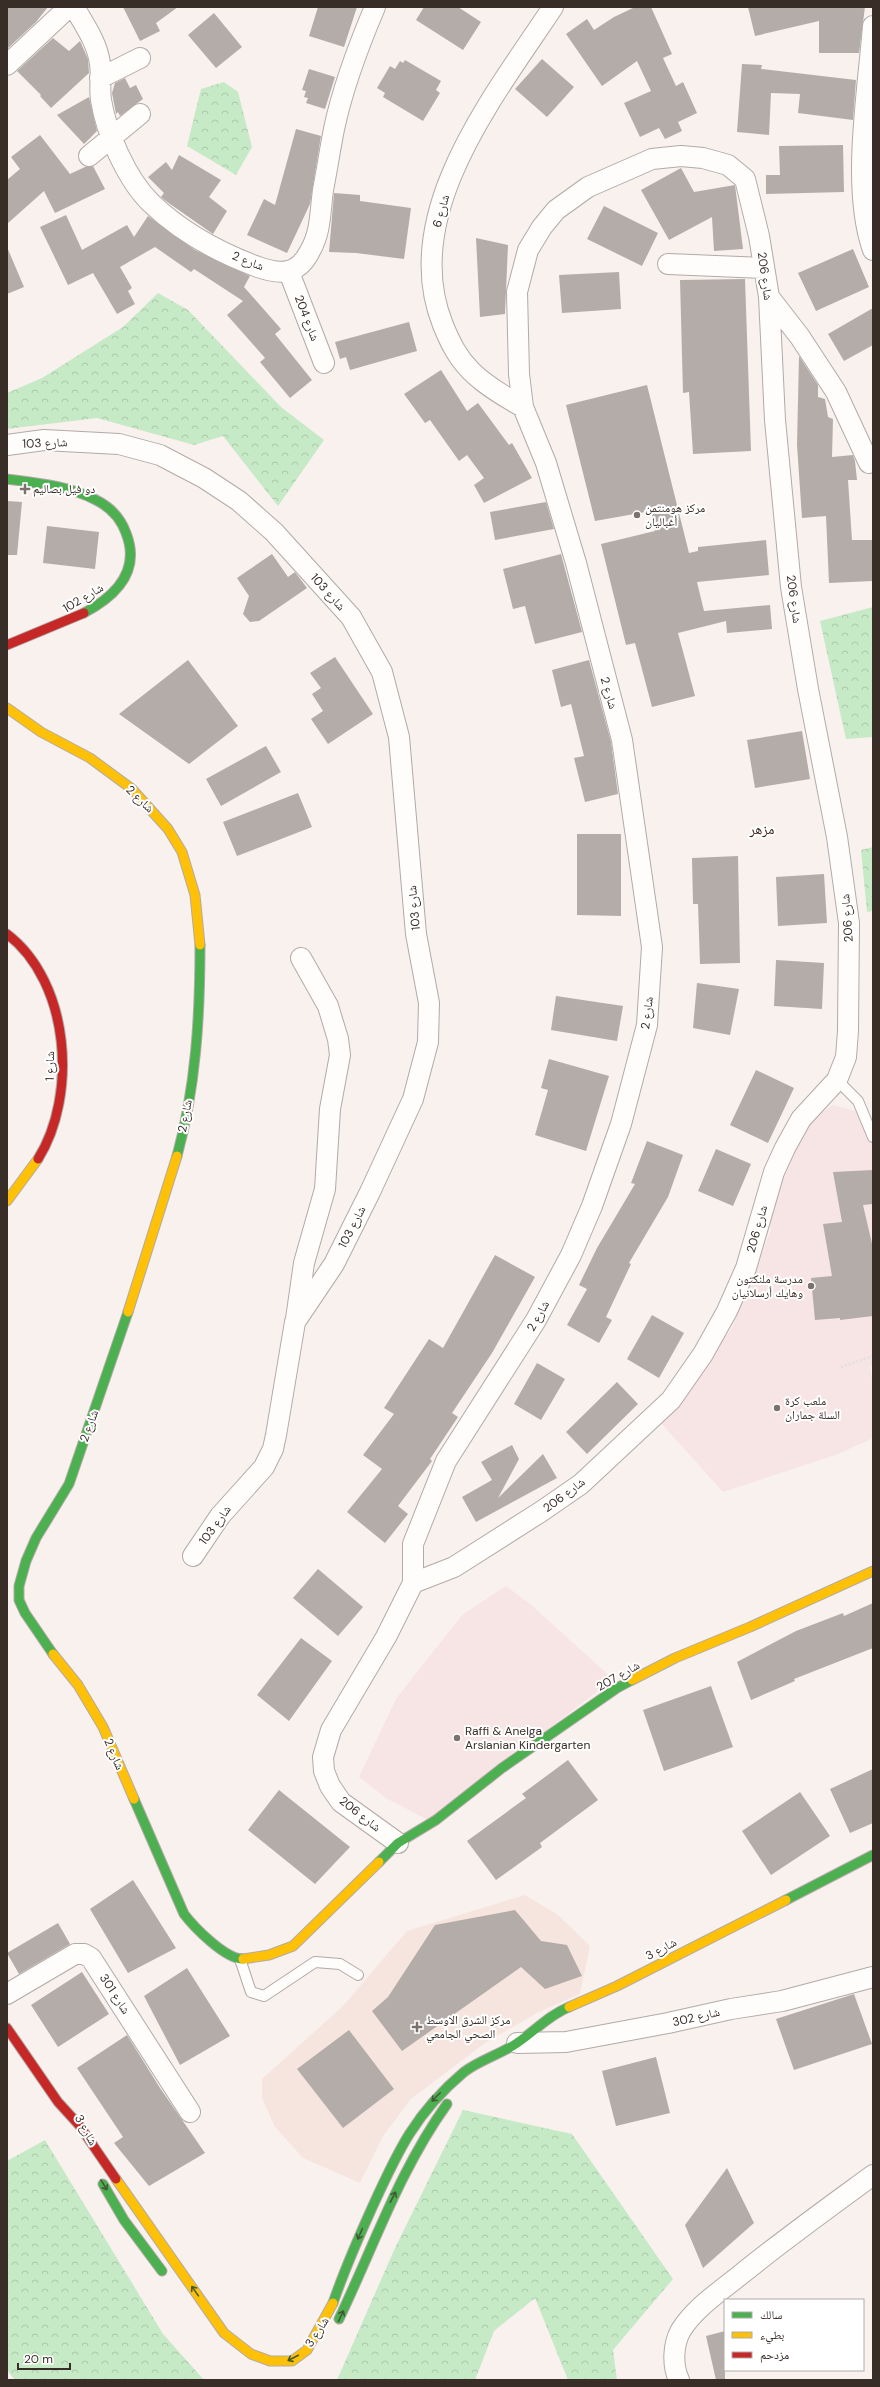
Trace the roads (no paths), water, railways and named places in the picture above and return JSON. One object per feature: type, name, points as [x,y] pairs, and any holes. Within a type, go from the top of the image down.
[{"type":"street","points":[[7,65],[69,7]]},
{"type":"street","name":"شارع 2","points":[[74,7],[99,56],[101,100],[111,138],[133,178],[149,201],[172,221],[241,260],[262,268],[289,272]]},
{"type":"street","points":[[289,272],[300,266],[306,259],[321,222],[323,192],[341,94],[375,7]]},
{"type":"street","name":"شارع 6","points":[[523,407],[502,395],[471,371],[453,349],[436,309],[430,274],[432,246],[447,190],[458,159],[483,114],[553,7]]},
{"type":"street","points":[[873,26],[863,144],[863,214],[873,250]]},
{"type":"street","points":[[100,78],[140,58]]},
{"type":"street","points":[[89,156],[140,114]]},
{"type":"street","name":"شارع 206","points":[[398,1843],[341,1802],[330,1786],[324,1771],[323,1757],[331,1730],[386,1637],[414,1583],[454,1567],[555,1502],[580,1484],[671,1400],[703,1354],[727,1311],[746,1268],[762,1209],[785,1148],[801,1119],[837,1080],[846,1056],[848,1031],[849,923],[837,837],[808,689],[791,587],[775,420],[769,297],[752,201],[745,179],[728,165],[696,157],[681,156],[652,159],[588,187],[556,210],[542,227],[528,250],[517,292],[519,374],[523,407]]},
{"type":"street","points":[[668,264],[764,268]]},
{"type":"street","name":"شارع 204","points":[[289,272],[324,363]]},
{"type":"street","points":[[769,297],[800,336],[836,392],[869,463]]},
{"type":"street","name":"شارع 2","points":[[414,1583],[413,1544],[446,1461],[536,1320],[571,1255],[592,1206],[621,1124],[647,1025],[652,947],[622,740],[576,563],[546,463],[523,407]]},
{"type":"street","name":"شارع 103","points":[[7,445],[44,440],[119,444],[160,455],[204,478],[239,501],[274,532],[351,617],[382,672],[399,738],[416,934],[429,1003],[428,1042],[413,1099],[370,1192],[334,1264],[295,1322],[273,1449],[264,1467],[220,1516],[193,1556]]},
{"type":"street","name":"شارع 102","points":[[7,480],[55,485],[85,493],[105,505],[118,516],[127,530],[132,552],[129,568],[123,581],[107,599],[67,622],[7,645]]},
{"type":"street","name":"شارع 2","points":[[7,708],[41,732],[108,771],[132,789],[153,810],[168,828],[182,852],[195,894],[200,935],[200,998],[194,1073],[178,1154],[143,1268],[92,1419],[68,1484],[36,1538],[26,1560],[19,1586],[19,1600],[43,1642],[78,1685],[103,1727],[184,1914],[197,1930],[215,1945],[240,1959]]},
{"type":"street","name":"شارع 1","points":[[7,934],[31,957],[46,986],[58,1019],[64,1051],[61,1100],[56,1120],[41,1154],[7,1202]]},
{"type":"street","points":[[295,1322],[304,1263],[325,1189],[330,1109],[340,1055],[338,1039],[328,1006],[301,958]]},
{"type":"street","name":"شارع 207","points":[[398,1843],[436,1820],[502,1768],[617,1688],[675,1658],[750,1627],[873,1571]]},
{"type":"street","points":[[240,1959],[269,1955],[293,1946],[320,1922],[398,1843]]},
{"type":"street","name":"شارع 3","points":[[7,2028],[58,2102],[79,2125],[224,2333],[251,2354],[270,2361],[292,2361],[307,2350],[332,2306],[344,2270],[376,2197],[411,2128],[433,2100],[466,2071],[516,2043],[556,2012],[617,1986],[873,1856]]},
{"type":"street","name":"شارع 301","points":[[7,1994],[75,1954],[84,1954],[92,1958],[190,2112]]},
{"type":"street","name":"شارع 302","points":[[516,2043],[566,2042],[668,2024],[731,2009],[782,2001],[873,1977]]},
{"type":"street","name":"شارع 3","points":[[334,2330],[356,2287],[381,2221],[415,2152],[454,2095],[466,2071]]},
{"type":"street","name":"شارع 3","points":[[58,2102],[75,2136]]},
{"type":"street","points":[[98,2175],[124,2220],[166,2276]]},
{"type":"street","points":[[679,2380],[674,2354],[681,2331],[690,2318],[714,2295],[768,2252],[873,2175]]},
{"type":"street","points":[[289,2370],[301,2366]]},
{"type":"lane","points":[[837,1080],[858,1101],[873,1137]]},
{"type":"lane","points":[[240,1959],[251,1992],[264,1996],[315,1962],[340,1964],[358,1975]]},
{"type":"place","name":"دو فيل بصاليم","points":[[25,489]]},
{"type":"place","name":"مركز هومنتمن أغباليان","points":[[637,515]]},
{"type":"place","name":"مدرسة ملنكتون وهايك أرسلانيان","points":[[811,1286]]},
{"type":"place","name":"ملعب كرة السلة جماران","points":[[777,1408]]},
{"type":"place","name":"Raffi & Anelga Arslanian Kindergarten","points":[[457,1738]]},
{"type":"place","name":"مركز الشرق الاوسط الصحي الجامعي","points":[[417,2027]]},
{"type":"district","name":"مزهر","points":[[762,829]]}]
